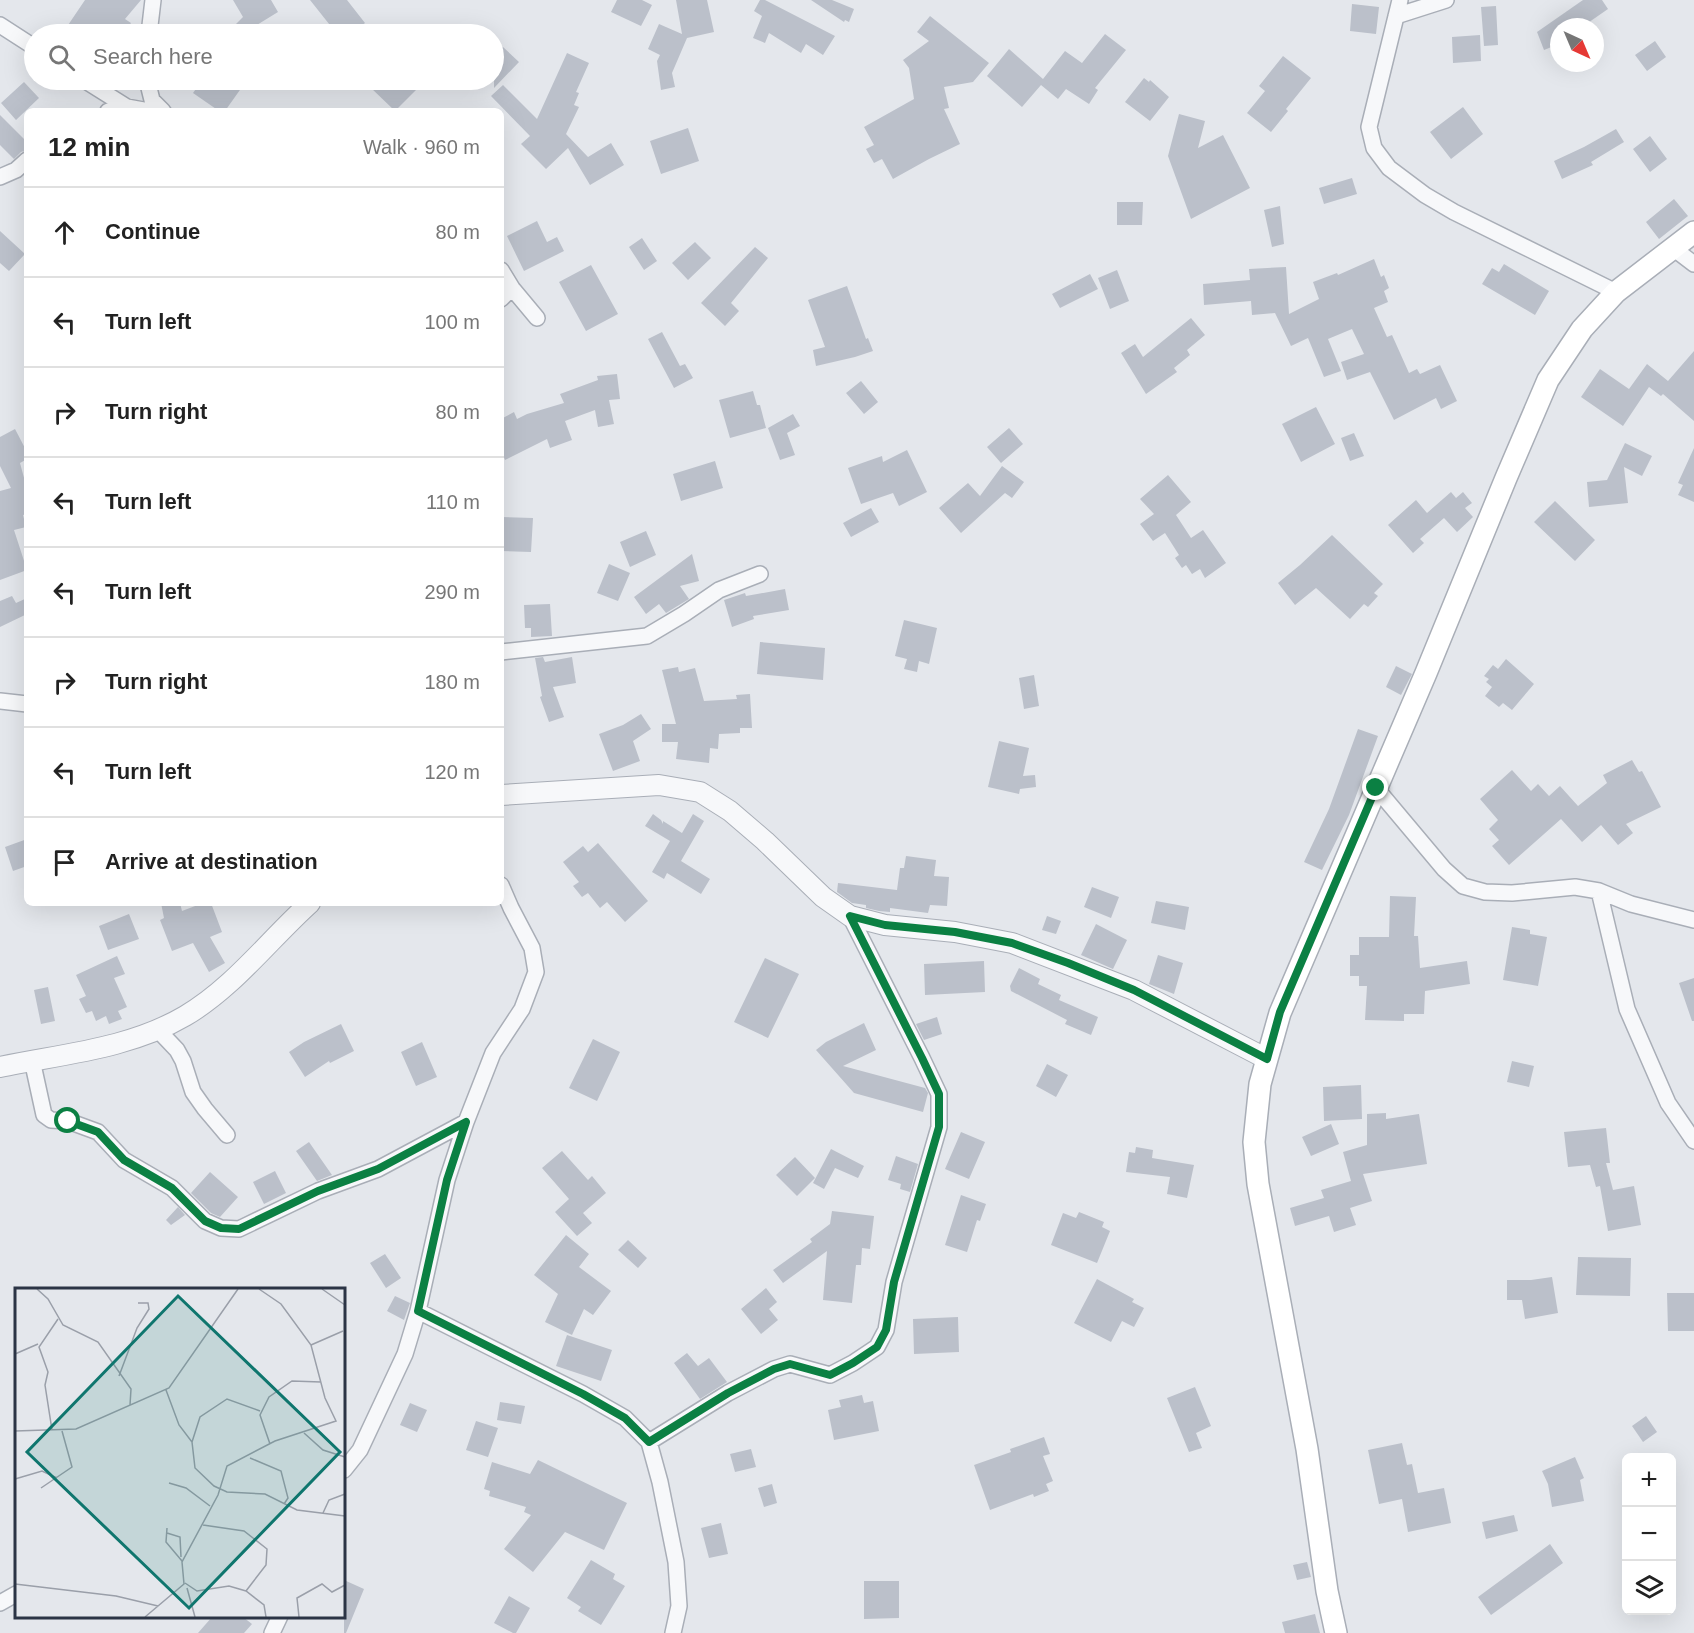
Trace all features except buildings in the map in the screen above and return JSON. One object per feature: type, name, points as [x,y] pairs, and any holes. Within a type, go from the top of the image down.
[{"type":"main road","points":[[1336,1633],[1327,1591],[1305,1437],[1258,1184],[1254,1142],[1260,1084],[1280,1012],[1426,673],[1548,380],[1582,329],[1616,292],[1694,232]]},
{"type":"street","points":[[149,24],[153,0]]},
{"type":"street","points":[[1400,0],[1369,127],[1374,148],[1389,168],[1425,195],[1454,212],[1616,292]]},
{"type":"street","points":[[1396,16],[1446,0]]},
{"type":"street","points":[[0,25],[24,41]]},
{"type":"street","points":[[100,90],[132,108]]},
{"type":"street","points":[[150,90],[152,100],[160,108]]},
{"type":"street","points":[[122,108],[127,107]]},
{"type":"street","points":[[0,177],[16,170],[24,163]]},
{"type":"street","points":[[1673,248],[1694,264]]},
{"type":"street","points":[[506,294],[537,318]]},
{"type":"street","points":[[504,651],[647,636],[719,590],[760,574]]},
{"type":"street","points":[[0,701],[24,704]]},
{"type":"street","points":[[504,795],[659,785],[700,792],[730,811],[823,897],[850,916],[885,925],[955,932],[1012,943],[1134,990],[1267,1059]]},
{"type":"street","points":[[1376,788],[1444,869],[1463,886],[1485,892],[1575,887],[1599,891],[1631,904],[1694,920]]},
{"type":"street","points":[[1599,891],[1627,1009],[1668,1103],[1694,1141]]},
{"type":"street","points":[[345,1469],[360,1450],[405,1354],[418,1311],[447,1180],[466,1122],[493,1053],[522,1009],[536,972],[532,948],[504,892]]},
{"type":"street","points":[[0,1067],[100,1048],[158,1030],[186,1016],[227,985],[307,906]]},
{"type":"street","points":[[649,1442],[728,1393],[774,1369],[790,1364],[830,1375],[877,1347],[886,1330],[894,1282],[939,1127],[939,1094],[850,916]]},
{"type":"street","points":[[158,1030],[177,1050],[193,1092],[227,1135]]},
{"type":"street","points":[[32,1060],[44,1115],[51,1120],[68,1121],[98,1132],[124,1160],[172,1188],[205,1221],[221,1228],[239,1229],[318,1191],[378,1169],[466,1122]]},
{"type":"street","points":[[418,1311],[583,1394],[625,1418],[649,1442],[660,1482],[676,1562],[679,1606],[673,1633]]},
{"type":"street","points":[[0,1603],[15,1595]]},
{"type":"street","points":[[272,1633],[280,1618]]},
{"type":"route","points":[[68,1121],[98,1132],[124,1160],[172,1188],[205,1221],[221,1228],[239,1229],[318,1191],[378,1169],[466,1122],[447,1180],[418,1311],[583,1394],[625,1418],[649,1442],[728,1393],[774,1369],[790,1364],[830,1375],[877,1347],[886,1330],[894,1282],[939,1127],[939,1094],[850,916],[885,925],[955,932],[1012,943],[1134,990],[1267,1059],[1280,1012],[1376,788]]}]
